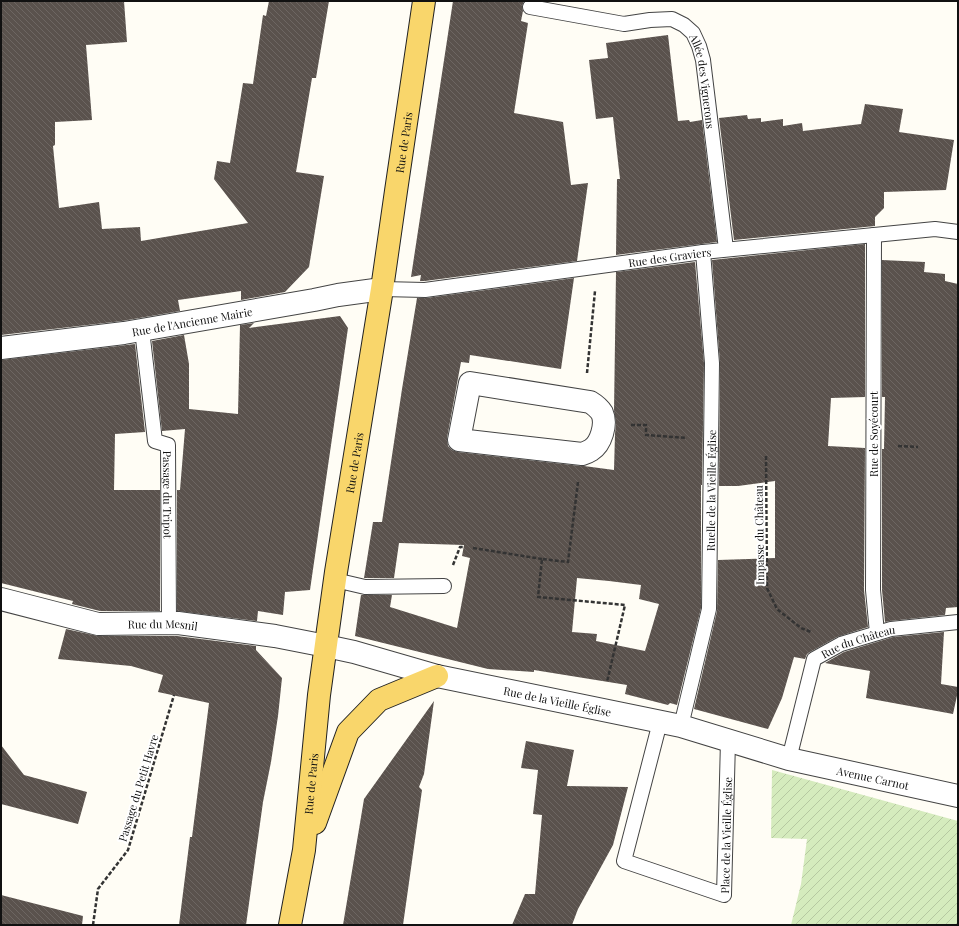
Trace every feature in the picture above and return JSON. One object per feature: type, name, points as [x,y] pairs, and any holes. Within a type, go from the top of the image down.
[{"type":"main road","name":"Rue de Paris","points":[[290,925],[304,850],[319,695],[335,580],[382,289],[424,1]]},
{"type":"main road","points":[[304,850],[348,732],[379,700],[437,676]]},
{"type":"street","name":"Rue de l'Ancienne Mairie","points":[[1,348],[142,330],[338,295],[382,289]]},
{"type":"street","points":[[470,383],[590,402],[597,406],[602,414],[604,424],[603,431],[598,442],[591,450],[582,454],[459,440],[470,383]]},
{"type":"street","name":"Rue du Mesnil","points":[[1,599],[98,624],[192,624],[275,636],[326,646]]},
{"type":"street","name":"Rue de la Vieille Église","points":[[326,646],[354,652],[437,676],[681,726],[789,759]]},
{"type":"street","name":"Avenue Carnot","points":[[789,759],[958,796]]},
{"type":"lane","name":"Allée des Vignerons","points":[[530,7],[624,24],[650,20],[672,19],[684,25],[693,33],[703,60],[726,249]]},
{"type":"lane","name":"Rue des Graviers","points":[[382,289],[425,290],[726,249],[935,229],[958,232]]},
{"type":"lane","name":"Rue de Soyécourt","points":[[874,235],[872,590],[877,633]]},
{"type":"lane","name":"Ruelle de la Vieille Église","points":[[681,726],[709,609],[712,363],[703,252]]},
{"type":"lane","name":"Passage du Tripot","points":[[142,330],[155,440],[168,445],[169,623]]},
{"type":"lane","points":[[335,580],[364,587],[444,586]]},
{"type":"lane","name":"Rue du Château","points":[[789,759],[814,659],[841,644],[891,629],[958,622]]},
{"type":"lane","name":"Place de la Vieille Église","points":[[660,722],[624,861],[724,895],[728,741]]},
{"type":"path","points":[[585,401],[597,266]]},
{"type":"path","points":[[604,424],[646,425],[646,435],[711,440]]},
{"type":"path","points":[[473,548],[568,562],[582,454]]},
{"type":"path","name":"Impasse du Château","points":[[766,456],[767,588],[777,609],[801,628],[841,644]]},
{"type":"path","points":[[542,559],[538,597],[625,604],[600,710]]},
{"type":"path","name":"Passage du Petit Havre","points":[[93,925],[98,889],[128,850],[174,695]]},
{"type":"green space","points":[[772,770],[958,821],[958,925],[791,925],[801,884],[807,839],[771,838]]},
{"type":"building","points":[[1,1],[124,1],[127,42],[86,45],[92,120],[55,122],[55,145],[53,146],[59,208],[99,202],[102,229],[140,227],[141,241],[248,223],[214,179],[217,161],[230,163],[243,83],[253,84],[263,15],[266,16],[269,1],[329,1],[316,78],[312,78],[296,172],[324,176],[309,267],[285,292],[241,300],[241,291],[178,300],[180,311],[122,321],[1,335]]},
{"type":"building","points":[[453,1],[524,1],[522,6],[523,11],[521,21],[528,23],[514,113],[563,122],[571,185],[588,183],[577,261],[425,281],[420,281],[421,275],[411,277]]},
{"type":"building","points":[[668,35],[678,121],[689,120],[690,122],[702,120],[717,242],[616,255],[617,179],[620,179],[613,117],[596,119],[589,60],[608,58],[606,43]]},
{"type":"building","points":[[865,104],[903,109],[899,132],[954,140],[946,190],[884,192],[884,208],[875,217],[875,226],[734,240],[719,118],[747,115],[748,119],[761,118],[761,122],[783,119],[783,126],[802,123],[803,131],[861,124]]},
{"type":"building","points":[[865,244],[865,397],[831,398],[828,446],[865,448],[864,590],[868,627],[837,637],[807,654],[805,659],[794,657],[782,698],[768,729],[694,709],[717,611],[718,560],[775,558],[775,481],[738,486],[719,486],[720,363],[712,260]]},
{"type":"building","points":[[882,260],[925,262],[924,272],[945,274],[945,281],[958,284],[958,607],[946,608],[945,615],[885,622],[882,590],[882,449],[884,449],[885,397],[882,397]]},
{"type":"building","points":[[695,262],[704,363],[701,485],[701,608],[677,705],[670,703],[668,705],[625,694],[627,685],[534,670],[534,672],[488,669],[355,636],[361,595],[392,595],[390,607],[457,628],[470,558],[462,556],[464,545],[399,543],[394,578],[364,578],[373,522],[382,522],[417,298],[574,278],[561,369],[470,355],[469,363],[461,362],[447,438],[448,446],[452,450],[458,452],[614,470],[616,423],[614,411],[616,272]],"holes":[[[577,578],[641,585],[639,599],[659,604],[645,651],[596,641],[597,634],[572,632]]]},
{"type":"building","points":[[340,316],[348,328],[310,590],[285,592],[283,615],[258,611],[257,621],[177,611],[177,490],[180,490],[185,429],[162,431],[152,341],[184,335],[189,364],[189,409],[238,414],[240,325],[254,323],[249,328]]},
{"type":"building","points":[[135,344],[145,432],[115,434],[114,490],[160,490],[160,611],[100,611],[72,604],[73,601],[1,583],[1,360]]},
{"type":"building","points":[[66,629],[98,636],[177,636],[256,646],[256,650],[282,678],[278,716],[263,802],[246,925],[179,925],[209,703],[158,692],[163,675],[131,666],[58,659]]},
{"type":"building","points":[[944,632],[941,684],[958,687],[953,714],[866,698],[870,671],[825,663],[844,652],[893,637]]},
{"type":"building","points":[[434,701],[424,774],[419,787],[422,790],[403,925],[343,925],[364,799]]},
{"type":"building","points":[[526,741],[574,750],[567,786],[628,787],[613,845],[578,909],[572,925],[512,925],[525,894],[535,894],[542,815],[533,814],[538,770],[521,768]]},
{"type":"building","points":[[1,745],[24,775],[87,792],[78,824],[1,804]]},
{"type":"building","points":[[1,895],[83,916],[82,925],[1,925]]}]
